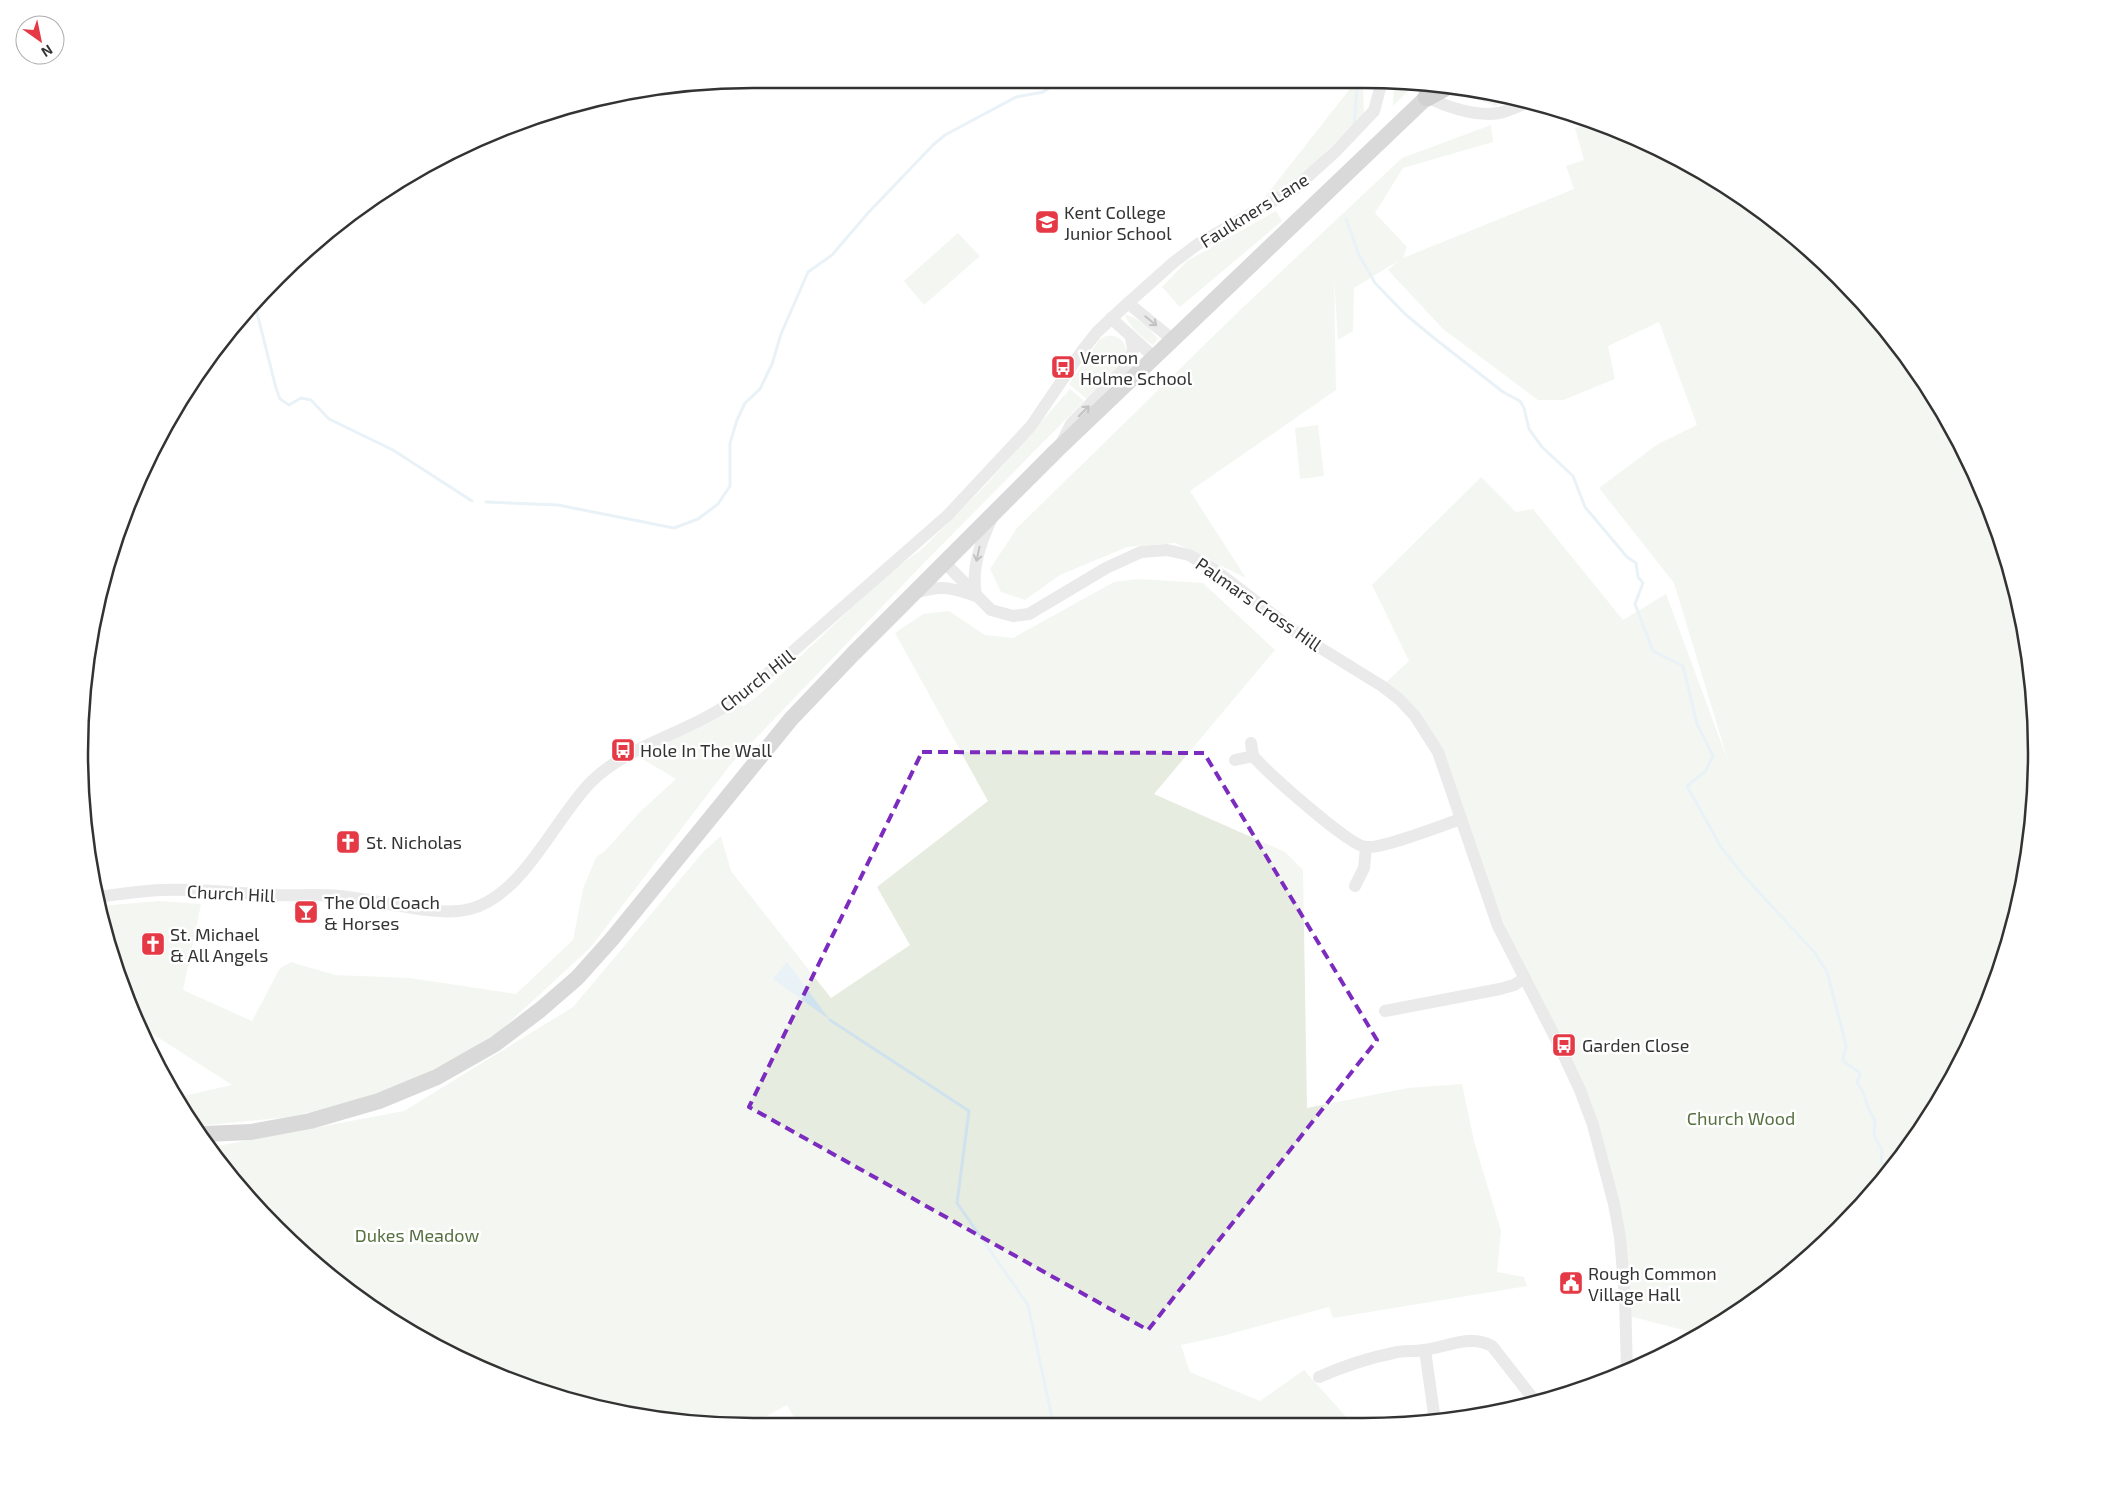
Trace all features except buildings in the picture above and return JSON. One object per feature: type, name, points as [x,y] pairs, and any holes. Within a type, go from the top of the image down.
[{"type":"main road","points":[[208,1134],[251,1132],[310,1121],[379,1101],[437,1077],[487,1049],[540,1010],[577,978],[612,939],[791,718],[852,654],[1057,450],[1174,340],[1431,91]]},
{"type":"street","name":"Faulkners Lane","points":[[1111,318],[1174,262],[1198,244],[1294,189],[1313,174],[1360,128],[1374,111],[1380,88]]},
{"type":"street","points":[[1431,91],[1448,106],[1478,113],[1497,113],[1517,106]]},
{"type":"street","points":[[1128,303],[1174,340]]},
{"type":"street","points":[[1111,318],[1155,358]]},
{"type":"street","name":"Church Hill","points":[[103,896],[160,890],[197,890],[269,895],[340,896],[450,911],[470,909],[484,904],[500,893],[521,874],[556,829],[571,805],[598,776],[647,745],[726,706],[750,689],[948,515],[1031,426],[1082,351],[1111,318]]},
{"type":"street","points":[[1057,450],[1071,424],[1130,363],[1133,348],[1131,338]]},
{"type":"street","points":[[914,594],[931,588],[948,587],[976,596],[974,581],[980,544],[993,515]]},
{"type":"street","name":"Palmars Cross Hill","points":[[945,563],[991,610],[1004,615],[1022,616],[1106,568],[1141,552],[1167,550],[1189,554],[1215,570],[1301,636],[1399,699],[1420,722],[1438,752],[1498,926],[1580,1090],[1593,1125],[1614,1204],[1620,1238],[1625,1298],[1627,1363]]},
{"type":"street","points":[[1251,743],[1253,756],[1327,822],[1347,838],[1366,847],[1387,843],[1461,819]]},
{"type":"street","points":[[1235,760],[1253,756]]},
{"type":"street","points":[[1355,886],[1364,868],[1366,847]]},
{"type":"street","points":[[1385,1011],[1500,989],[1514,985],[1525,978]]},
{"type":"street","points":[[1319,1377],[1338,1369],[1394,1352],[1425,1350],[1473,1340],[1485,1342],[1492,1346],[1502,1356],[1531,1396]]},
{"type":"street","points":[[1425,1350],[1434,1413]]},
{"type":"highlighted area","points":[[922,752],[1204,753],[1377,1040],[1148,1330],[749,1107]]},
{"type":"green space","points":[[1348,88],[1363,88],[1364,114],[1294,183],[1264,198],[1349,90]]},
{"type":"green space","points":[[1394,89],[1410,89],[1393,106]]},
{"type":"green space","points":[[1470,97],[1492,100],[1503,103],[1495,106]]},
{"type":"green space","name":"Church Wood","points":[[1491,125],[1493,142],[1403,168],[1375,213],[1407,247],[1403,258],[1574,189],[1566,166],[1584,160],[1575,128],[1582,125],[1657,156],[1732,200],[1801,253],[1833,282],[1862,314],[1915,383],[1959,458],[1977,498],[2005,580],[2022,666],[2028,752],[2022,839],[2015,882],[2005,925],[1992,966],[1977,1007],[1959,1047],[1915,1122],[1890,1157],[1833,1223],[1767,1280],[1732,1305],[1689,1331],[1625,1315],[1602,1154],[1525,978],[1438,752],[1382,686],[1409,661],[1372,585],[1481,477],[1516,512],[1533,509],[1623,620],[1666,594],[1728,761],[1674,583],[1599,488],[1658,444],[1697,425],[1659,322],[1608,346],[1615,379],[1563,400],[1538,400],[1443,329],[1388,270],[1398,261],[1354,288],[1353,331],[1338,340],[1334,279],[1336,390],[1190,491],[1246,578],[1175,543],[1127,547],[1060,575],[1025,600],[1001,592],[990,569],[1017,528],[1238,312],[1402,158]]},
{"type":"green space","points":[[1276,211],[1282,221],[1180,307],[1162,287],[1187,261]]},
{"type":"green space","points":[[958,233],[980,256],[924,305],[904,281]]},
{"type":"green space","points":[[1127,315],[1145,324],[1158,339],[1153,345],[1134,329],[1125,316]]},
{"type":"green space","points":[[1106,336],[1116,337],[1122,341],[1126,348],[1127,358],[1088,400],[1069,384],[1099,340]]},
{"type":"green space","points":[[1070,389],[1084,401],[924,563],[731,764],[590,948],[500,1031],[451,1061],[400,1085],[345,1104],[288,1117],[203,1126],[184,1096],[232,1085],[149,1032],[123,966],[105,906],[159,901],[201,904],[183,990],[252,1021],[280,968],[291,962],[335,975],[410,978],[516,994],[573,940],[583,889],[596,857],[605,851],[641,811],[676,779],[641,758],[658,743],[738,705],[744,706],[759,695],[890,572],[921,550],[984,487]]},
{"type":"green space","points":[[1318,425],[1324,476],[1300,479],[1295,428]]},
{"type":"green space","name":"Dukes Meadow","points":[[1137,579],[1203,583],[1275,650],[1154,794],[1285,852],[1303,870],[1307,1108],[1408,1088],[1462,1084],[1474,1141],[1501,1231],[1497,1272],[1524,1277],[1527,1286],[1333,1318],[1329,1307],[1226,1335],[1181,1345],[1190,1372],[1260,1401],[1304,1370],[1347,1418],[795,1418],[787,1405],[762,1418],[752,1418],[666,1412],[580,1395],[498,1367],[458,1349],[383,1305],[348,1280],[282,1223],[253,1191],[217,1146],[404,1111],[573,1007],[704,851],[721,836],[731,871],[831,998],[910,945],[877,887],[988,801],[895,633],[923,614],[949,611],[985,635],[1013,638],[1114,582]]},
{"type":"water","points":[[787,962],[830,1020],[773,979]]},
{"type":"waterway","points":[[486,502],[558,505],[674,528],[698,519],[718,504],[730,486],[730,443],[737,420],[745,403],[760,389],[772,364],[781,334],[808,272],[832,255],[868,213],[933,145],[945,135],[1016,97],[1043,92],[1049,88]]},
{"type":"waterway","points":[[1354,126],[1357,88]]},
{"type":"waterway","points":[[1346,219],[1359,255],[1375,283],[1405,314],[1434,338],[1503,392],[1520,401],[1524,408],[1529,429],[1542,447],[1573,476],[1585,507],[1627,557],[1636,563],[1638,577],[1643,583],[1635,604],[1653,651],[1683,666],[1697,724],[1713,756],[1705,772],[1687,786],[1721,847],[1744,876],[1815,953],[1827,972],[1846,1045],[1843,1061],[1860,1073],[1857,1083],[1863,1091],[1869,1111],[1875,1120],[1874,1135],[1882,1150],[1881,1163],[1884,1164]]},
{"type":"waterway","points":[[256,310],[280,399],[289,405],[301,398],[311,400],[329,419],[393,450],[472,501]]},
{"type":"waterway","points":[[830,1020],[969,1111],[957,1203],[1028,1305],[1052,1418]]},
{"type":"place","name":"Kent College Junior School","points":[[1047,222]]},
{"type":"place","name":"Vernon Holme School","points":[[1063,367]]},
{"type":"place","name":"Hole In The Wall","points":[[623,750]]},
{"type":"place","name":"St. Nicholas","points":[[348,842]]},
{"type":"place","name":"The Old Coach & Horses","points":[[306,912]]},
{"type":"place","name":"St. Michael & All Angels","points":[[153,944]]},
{"type":"place","name":"Garden Close","points":[[1564,1045]]},
{"type":"place","name":"Rough Common Village Hall","points":[[1571,1283]]}]
